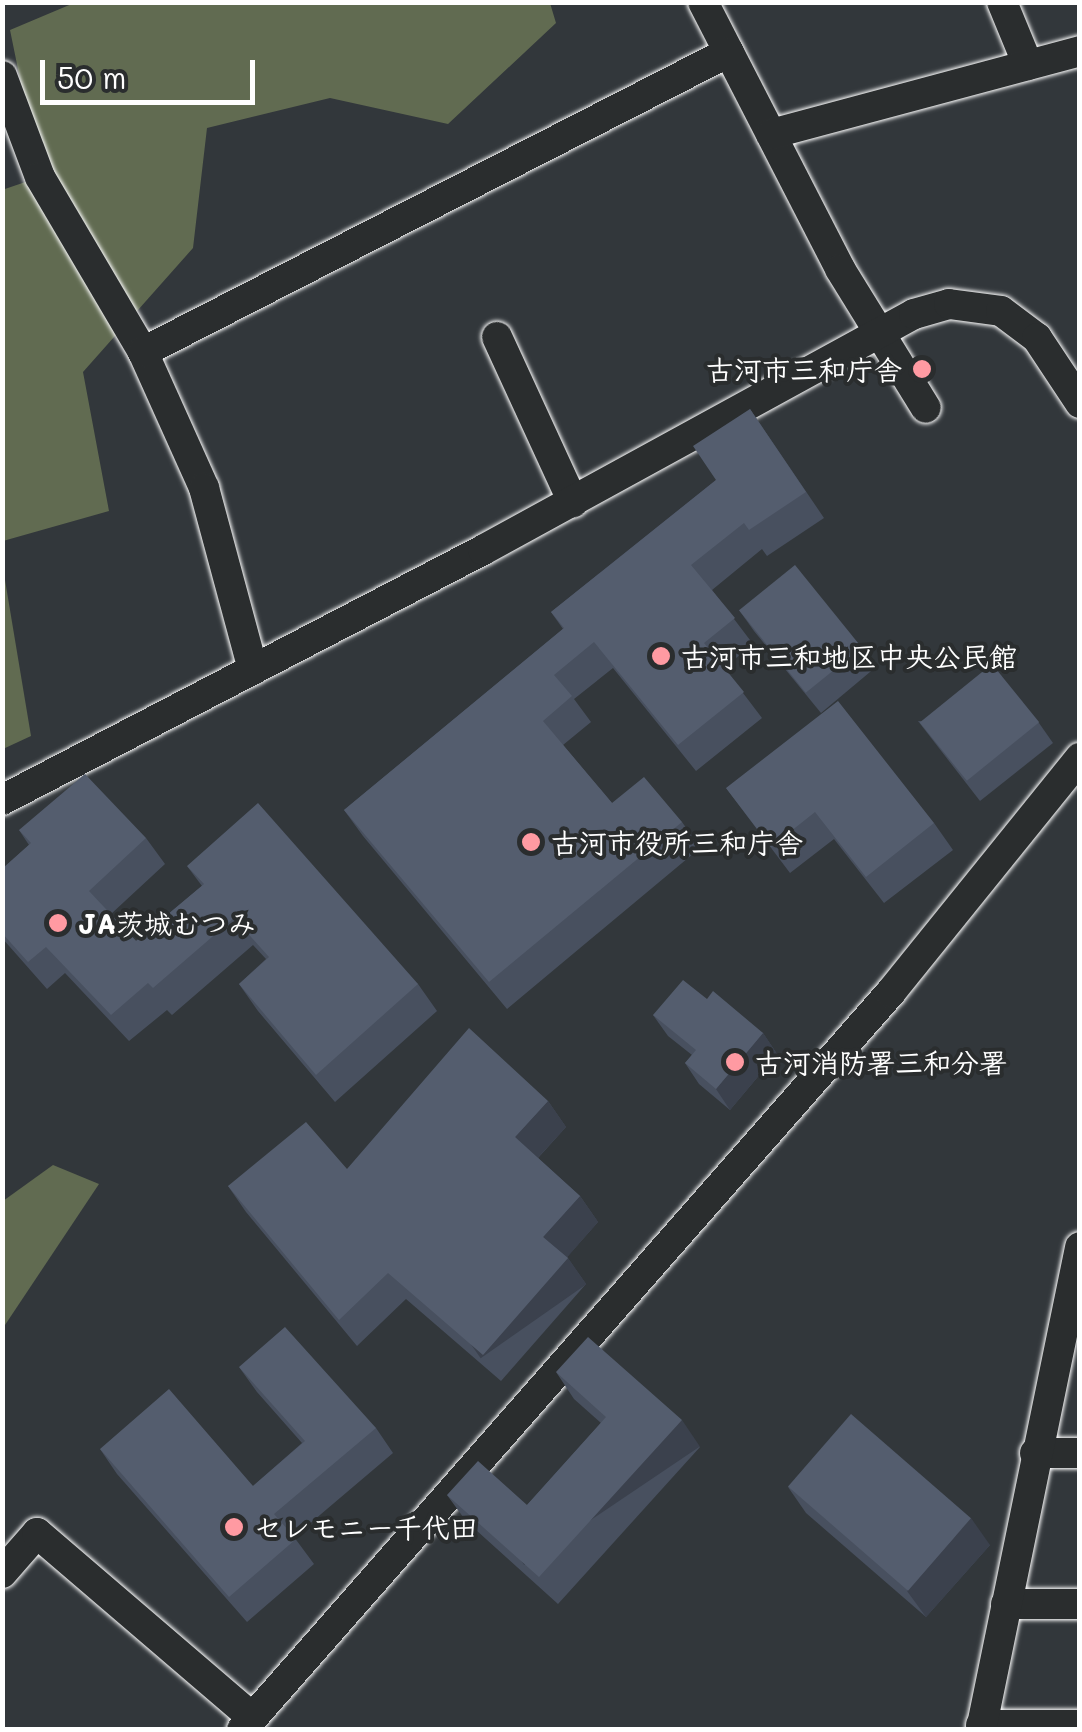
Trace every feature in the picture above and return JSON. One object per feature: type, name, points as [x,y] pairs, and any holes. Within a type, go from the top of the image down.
[{"type":"street","points":[[703,2],[878,331],[926,408]]},
{"type":"street","points":[[1002,2],[1028,65]]},
{"type":"street","points":[[771,134],[1080,51]]},
{"type":"street","points":[[143,352],[730,52]]},
{"type":"street","points":[[2,76],[40,177],[143,352],[204,488],[253,670]]},
{"type":"street","points":[[2,800],[573,502],[878,331],[949,304],[1002,312],[1037,338],[1080,403]]},
{"type":"street","points":[[497,337],[573,502]]},
{"type":"street","points":[[2,1573],[38,1533],[247,1724],[891,992],[1080,758]]},
{"type":"street","points":[[1080,1247],[1072,1318],[1035,1453],[981,1727],[1080,1725]]},
{"type":"street","points":[[1035,1453],[1080,1453]]},
{"type":"street","points":[[1006,1604],[1080,1604]]},
{"type":"green space","points":[[74,3],[550,3],[556,23],[448,124],[330,98],[207,128],[193,248],[83,372],[109,511],[3,541],[2,190],[40,177],[10,30]]},
{"type":"green space","points":[[3,568],[31,736],[2,749]]},
{"type":"green space","points":[[53,1165],[99,1184],[3,1328],[3,1201]]},
{"type":"building","points":[[750,409],[806,492],[749,530],[744,523],[691,565],[735,618],[704,643],[744,692],[678,745],[594,642],[554,675],[572,696],[543,721],[612,803],[644,777],[682,822],[489,982],[344,810],[564,628],[551,612],[716,480],[693,446]]},
{"type":"building","points":[[795,565],[862,647],[806,693],[739,610]]},
{"type":"building","points":[[992,664],[1039,722],[967,781],[920,723]]},
{"type":"building","points":[[838,701],[934,823],[866,877],[815,812],[771,847],[726,788]]},
{"type":"building","points":[[85,774],[146,838],[89,891],[136,941],[204,884],[187,866],[258,803],[418,984],[316,1075],[239,984],[269,957],[234,918],[153,988],[148,983],[111,1015],[46,947],[28,962],[2,933],[2,869],[31,843],[19,830]]},
{"type":"building","name":"古河消防署三和分署","points":[[683,980],[707,999],[713,991],[763,1033],[716,1089],[685,1063],[696,1050],[653,1015]]},
{"type":"building","points":[[469,1028],[548,1101],[515,1137],[580,1196],[543,1237],[568,1258],[483,1355],[388,1273],[339,1320],[228,1186],[306,1122],[347,1169]]},
{"type":"building","points":[[285,1327],[376,1428],[274,1514],[296,1539],[229,1597],[100,1449],[169,1389],[253,1486],[305,1441],[239,1367]]},
{"type":"building","points":[[588,1337],[682,1420],[539,1577],[447,1495],[478,1461],[527,1505],[606,1417],[556,1372]]},
{"type":"building","points":[[851,1414],[971,1518],[908,1591],[788,1486]]},
{"type":"place","name":"古河市三和庁舎","points":[[922,369]]},
{"type":"place","name":"古河市三和地区中央公民館","points":[[661,656]]},
{"type":"place","name":"古河市役所三和庁舎","points":[[531,842]]},
{"type":"place","name":"JA茨城むつみ","points":[[58,923]]},
{"type":"place","name":"古河消防署三和分署","points":[[735,1062]]},
{"type":"place","name":"セレモニー千代田","points":[[234,1527]]}]
